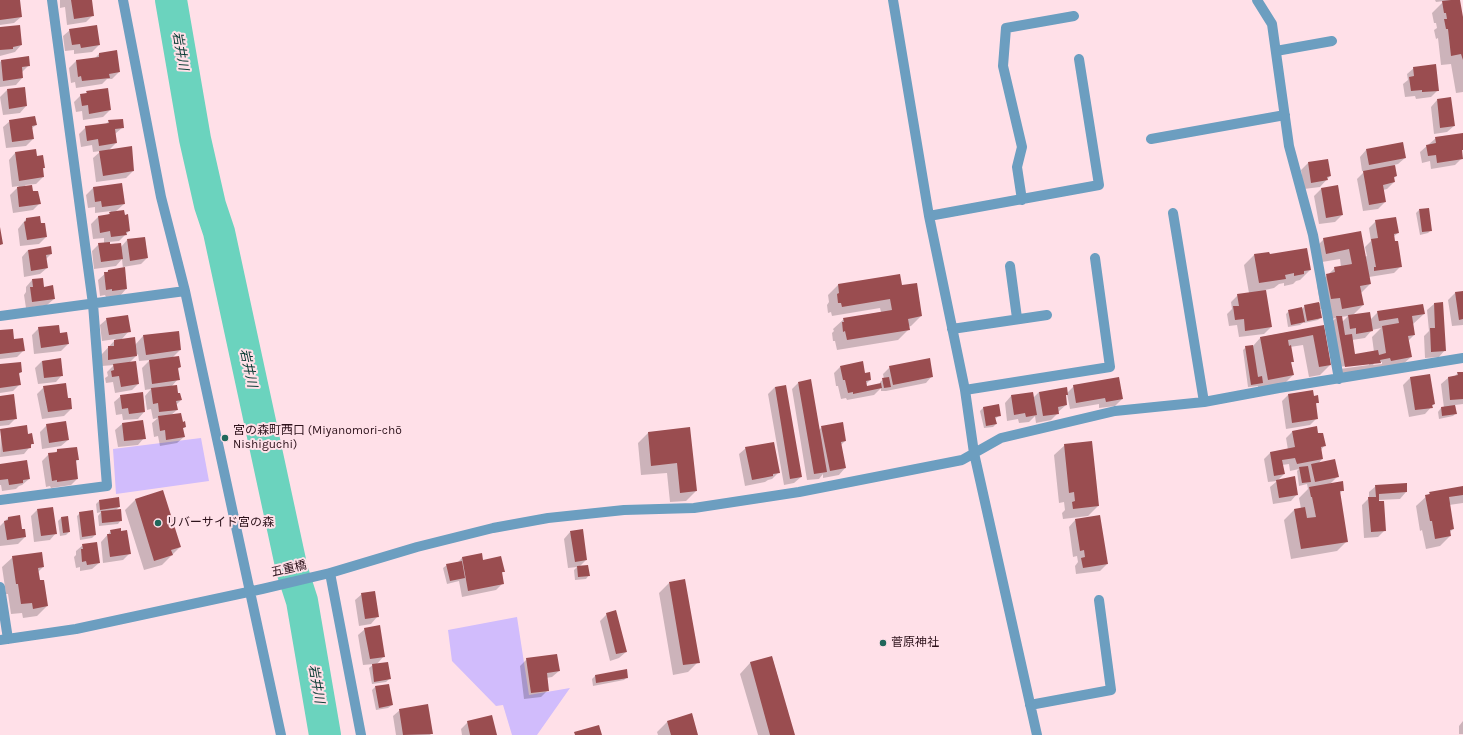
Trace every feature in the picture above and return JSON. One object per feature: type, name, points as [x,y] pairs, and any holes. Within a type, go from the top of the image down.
[{"type":"street","points":[[0,500],[107,486],[92,304],[52,0]]},
{"type":"street","points":[[123,0],[161,197],[185,291],[281,735]]},
{"type":"street","points":[[893,0],[929,216],[965,390],[974,453],[1037,735]]},
{"type":"street","points":[[1257,0],[1272,24],[1289,146],[1312,235],[1339,379]]},
{"type":"street","points":[[1022,200],[1017,167],[1022,146],[1003,66],[1006,28],[1074,16]]},
{"type":"street","points":[[1276,51],[1332,41]]},
{"type":"street","points":[[929,216],[1099,185],[1079,59]]},
{"type":"street","points":[[1151,139],[1285,115]]},
{"type":"street","points":[[1173,213],[1204,402]]},
{"type":"street","points":[[965,390],[1110,367],[1095,258]]},
{"type":"street","points":[[1010,266],[1017,318]]},
{"type":"street","points":[[0,316],[185,291]]},
{"type":"street","points":[[952,329],[1017,318],[1047,315]]},
{"type":"street","name":"五重橋","points":[[4,640],[76,629],[262,589],[326,574],[417,547],[493,528],[548,518],[624,510],[694,508],[792,493],[962,460],[1001,438],[1115,411],[1204,402],[1279,388],[1463,358]]},
{"type":"street","points":[[326,574],[361,735]]},
{"type":"street","points":[[0,587],[4,640]]},
{"type":"street","points":[[1030,706],[1111,690],[1098,600]]},
{"type":"shaded area","points":[[201,438],[209,481],[116,494],[113,449]]},
{"type":"shaded area","points":[[517,617],[529,695],[570,688],[537,735],[512,735],[503,705],[496,706],[452,661],[448,630]]},
{"type":"building","points":[[0,0],[20,0],[22,17],[0,20]]},
{"type":"building","points":[[71,0],[92,0],[94,16],[74,19]]},
{"type":"building","points":[[1460,0],[1463,17],[1463,60],[1461,54],[1451,56],[1448,29],[1446,29],[1444,19],[1447,19],[1446,13],[1444,13],[1442,1]]},
{"type":"building","points":[[20,25],[22,45],[13,47],[13,49],[0,50],[0,27]]},
{"type":"building","points":[[97,25],[100,45],[81,48],[80,44],[72,45],[69,29]]},
{"type":"building","points":[[117,50],[120,72],[109,74],[110,78],[82,81],[81,76],[78,77],[76,60],[99,57],[99,53]]},
{"type":"building","points":[[29,56],[30,66],[22,67],[23,78],[3,81],[1,60]]},
{"type":"building","points":[[1436,64],[1439,91],[1411,91],[1409,77],[1414,76],[1413,67]]},
{"type":"building","points":[[25,87],[27,106],[9,109],[7,89]]},
{"type":"building","points":[[108,88],[111,110],[89,114],[88,105],[82,106],[80,94],[87,93],[86,91]]},
{"type":"building","points":[[1451,97],[1455,126],[1440,128],[1437,99]]},
{"type":"building","points":[[35,116],[37,125],[32,126],[34,139],[12,142],[9,120]]},
{"type":"building","points":[[123,119],[124,128],[115,129],[117,143],[99,146],[98,139],[87,141],[85,126],[109,123],[108,120]]},
{"type":"building","points":[[1463,133],[1463,159],[1437,163],[1436,155],[1428,156],[1426,145],[1436,143],[1435,137]]},
{"type":"building","points":[[1403,142],[1406,158],[1369,165],[1366,149]]},
{"type":"building","points":[[132,146],[134,171],[103,176],[99,151]]},
{"type":"building","points":[[36,149],[37,156],[43,155],[45,168],[43,168],[44,177],[19,181],[15,152]]},
{"type":"building","points":[[1328,159],[1331,176],[1327,177],[1328,180],[1311,183],[1308,162]]},
{"type":"building","points":[[1395,165],[1397,176],[1394,177],[1395,182],[1383,185],[1386,202],[1369,205],[1363,171]]},
{"type":"building","points":[[122,183],[125,204],[102,207],[101,201],[95,202],[93,187]]},
{"type":"building","points":[[32,185],[33,191],[38,191],[41,204],[19,207],[17,187]]},
{"type":"building","points":[[1338,185],[1343,215],[1326,218],[1321,188]]},
{"type":"building","points":[[1429,208],[1432,231],[1422,232],[1419,209]]},
{"type":"building","points":[[124,210],[125,215],[128,214],[130,231],[126,232],[127,235],[111,237],[110,231],[100,233],[98,216],[110,214],[109,212]]},
{"type":"building","points":[[40,216],[41,223],[45,223],[47,237],[27,240],[24,222],[26,221],[26,218]]},
{"type":"building","points":[[1396,217],[1399,233],[1394,234],[1395,241],[1398,241],[1402,267],[1374,271],[1374,267],[1376,267],[1371,239],[1378,238],[1375,220]]},
{"type":"building","points":[[0,227],[3,244],[0,245]]},
{"type":"building","points":[[1361,231],[1371,284],[1360,286],[1364,305],[1342,309],[1340,298],[1331,299],[1326,274],[1335,272],[1334,267],[1352,264],[1349,249],[1326,254],[1323,238]]},
{"type":"building","points":[[145,237],[148,258],[130,261],[127,239]]},
{"type":"building","points":[[110,242],[110,244],[121,243],[123,259],[101,262],[98,243]]},
{"type":"building","points":[[51,246],[52,254],[46,255],[48,268],[31,271],[28,250]]},
{"type":"building","points":[[1307,248],[1311,270],[1304,271],[1304,274],[1294,276],[1294,273],[1285,275],[1286,279],[1259,283],[1254,254],[1269,252],[1270,254]]},
{"type":"building","points":[[125,267],[127,289],[112,291],[112,289],[106,290],[104,272]]},
{"type":"building","points":[[900,274],[902,285],[917,283],[922,316],[908,319],[910,330],[847,340],[845,331],[843,332],[843,318],[892,310],[890,299],[842,307],[841,303],[838,303],[838,284]]},
{"type":"building","points":[[43,278],[44,287],[53,285],[55,299],[32,302],[30,287],[33,287],[32,279]]},
{"type":"building","points":[[1266,290],[1272,327],[1245,331],[1244,319],[1235,320],[1233,306],[1239,306],[1237,294]]},
{"type":"building","points":[[1463,291],[1463,319],[1459,320],[1455,292]]},
{"type":"building","points":[[1319,302],[1322,318],[1307,321],[1304,305]]},
{"type":"building","points":[[1443,302],[1446,351],[1431,352],[1430,328],[1435,328],[1434,303]]},
{"type":"building","points":[[1423,304],[1425,314],[1412,316],[1415,335],[1408,336],[1412,357],[1391,361],[1390,358],[1380,360],[1381,363],[1345,367],[1336,316],[1342,316],[1345,335],[1352,334],[1355,354],[1378,350],[1379,355],[1386,353],[1382,326],[1399,323],[1398,318],[1379,321],[1377,311]]},
{"type":"building","points":[[1302,307],[1305,322],[1291,325],[1288,310]]},
{"type":"building","points":[[1370,312],[1373,331],[1356,334],[1356,328],[1350,329],[1348,315]]},
{"type":"building","points":[[128,315],[131,332],[109,335],[106,318]]},
{"type":"building","points":[[59,325],[60,333],[67,332],[69,344],[41,348],[38,327]]},
{"type":"building","points":[[1324,325],[1331,365],[1319,367],[1313,335],[1288,340],[1289,346],[1291,345],[1294,362],[1291,362],[1294,375],[1268,380],[1260,337]]},
{"type":"building","points":[[13,329],[14,339],[23,338],[25,351],[0,354],[0,330]]},
{"type":"building","points":[[179,331],[181,350],[146,355],[143,335]]},
{"type":"building","points":[[135,337],[137,356],[108,360],[108,346],[114,346],[114,340]]},
{"type":"building","points":[[1253,345],[1258,377],[1262,376],[1263,383],[1251,385],[1245,346]]},
{"type":"building","points":[[179,356],[181,367],[178,368],[180,380],[152,384],[149,360]]},
{"type":"building","points":[[61,358],[63,376],[44,378],[42,361]]},
{"type":"building","points":[[930,358],[933,377],[893,385],[889,366]]},
{"type":"building","points":[[136,361],[139,384],[121,387],[119,376],[112,377],[111,371],[114,370],[113,364]]},
{"type":"building","points":[[863,361],[865,373],[870,372],[871,380],[866,381],[867,386],[881,383],[882,388],[853,394],[853,392],[848,393],[840,366]]},
{"type":"building","points":[[21,362],[22,372],[19,373],[21,385],[0,388],[0,364]]},
{"type":"building","points":[[1457,372],[1463,372],[1463,399],[1450,400],[1448,377],[1458,375]]},
{"type":"building","points":[[1430,374],[1435,404],[1432,405],[1433,408],[1415,410],[1410,377]]},
{"type":"building","points":[[889,377],[891,387],[884,388],[882,378]]},
{"type":"building","points":[[1119,377],[1123,399],[1106,402],[1105,398],[1076,403],[1073,385]]},
{"type":"building","points":[[811,379],[827,472],[814,474],[798,382]]},
{"type":"building","points":[[66,383],[68,398],[71,398],[72,409],[48,412],[43,386]]},
{"type":"building","points":[[177,385],[178,393],[180,393],[182,400],[176,401],[178,410],[159,412],[158,403],[153,404],[151,388]]},
{"type":"building","points":[[786,385],[802,477],[790,479],[775,387]]},
{"type":"building","points":[[1067,387],[1067,405],[1058,407],[1059,414],[1043,416],[1039,392]]},
{"type":"building","points":[[1313,390],[1314,396],[1318,395],[1319,403],[1316,403],[1318,419],[1292,423],[1288,394]]},
{"type":"building","points":[[143,392],[145,412],[129,414],[128,408],[122,409],[120,395]]},
{"type":"building","points":[[1033,392],[1037,415],[1026,417],[1025,413],[1014,415],[1011,395]]},
{"type":"building","points":[[14,394],[17,419],[0,421],[0,396]]},
{"type":"building","points":[[999,404],[1001,416],[995,417],[997,424],[986,426],[983,407]]},
{"type":"building","points":[[1455,405],[1457,414],[1442,416],[1441,407]]},
{"type":"building","points":[[181,413],[186,427],[183,428],[185,437],[166,440],[165,430],[160,431],[158,416]]},
{"type":"building","points":[[143,420],[146,439],[124,441],[122,423]]},
{"type":"building","points":[[66,421],[69,440],[49,443],[46,424]]},
{"type":"building","points":[[843,422],[846,441],[841,442],[846,468],[830,471],[821,426]]},
{"type":"building","points":[[27,425],[28,434],[32,433],[34,444],[31,444],[31,448],[3,452],[0,429]]},
{"type":"building","points":[[1317,426],[1318,433],[1323,433],[1326,446],[1321,447],[1323,459],[1297,464],[1295,458],[1282,460],[1285,474],[1274,476],[1270,452],[1295,447],[1292,431]]},
{"type":"building","points":[[690,427],[697,491],[680,493],[677,463],[651,466],[648,432]]},
{"type":"building","points":[[1092,441],[1099,506],[1073,509],[1072,502],[1075,501],[1074,492],[1069,493],[1064,444]]},
{"type":"building","points":[[774,442],[780,473],[773,474],[773,476],[752,480],[745,447]]},
{"type":"building","points":[[77,447],[79,460],[76,460],[78,479],[57,482],[57,480],[52,481],[48,453],[57,452],[57,449]]},
{"type":"building","points":[[1335,459],[1339,477],[1315,482],[1311,464]]},
{"type":"building","points":[[27,460],[30,479],[23,480],[23,483],[9,485],[8,479],[0,480],[0,464]]},
{"type":"building","points":[[1308,466],[1311,482],[1302,483],[1299,467]]},
{"type":"building","points":[[1295,476],[1298,495],[1279,498],[1276,480]]},
{"type":"building","points":[[1343,481],[1344,491],[1340,491],[1348,542],[1301,549],[1294,509],[1305,507],[1307,518],[1316,517],[1309,487]]},
{"type":"building","points":[[1407,483],[1407,492],[1379,494],[1379,501],[1384,501],[1386,531],[1371,532],[1368,497],[1376,497],[1375,485]]},
{"type":"building","points":[[1463,486],[1463,495],[1449,497],[1454,529],[1450,530],[1451,536],[1435,539],[1425,495],[1430,494],[1429,492]]},
{"type":"building","name":"リバーサイド宮の森","points":[[163,490],[181,547],[171,550],[173,555],[154,561],[135,499]]},
{"type":"building","points":[[119,497],[120,507],[100,510],[99,500]]},
{"type":"building","points":[[53,507],[57,534],[41,536],[37,509]]},
{"type":"building","points":[[121,509],[122,521],[102,523],[101,511]]},
{"type":"building","points":[[93,510],[96,535],[82,537],[79,512]]},
{"type":"building","points":[[20,515],[22,529],[25,529],[26,537],[7,540],[4,521],[8,520],[8,517]]},
{"type":"building","points":[[1100,515],[1108,564],[1083,568],[1081,558],[1085,557],[1084,550],[1080,551],[1075,519]]},
{"type":"building","points":[[68,516],[70,532],[63,533],[61,517]]},
{"type":"building","points":[[121,528],[121,531],[127,530],[131,554],[110,557],[107,534],[111,534],[110,530]]},
{"type":"building","points":[[583,529],[587,560],[575,562],[570,531]]},
{"type":"building","points":[[97,542],[100,563],[87,565],[86,561],[82,562],[82,544]]},
{"type":"building","points":[[42,552],[44,567],[38,568],[40,580],[44,580],[48,606],[33,609],[32,603],[21,604],[18,584],[16,584],[12,556]]},
{"type":"building","points":[[482,553],[483,560],[501,556],[505,572],[502,572],[504,584],[468,591],[462,557]]},
{"type":"building","points":[[462,561],[465,578],[450,581],[446,564]]},
{"type":"building","points":[[588,565],[590,576],[578,577],[577,566]]},
{"type":"building","points":[[685,579],[700,663],[683,665],[669,582]]},
{"type":"building","points":[[375,591],[379,617],[365,619],[361,593]]},
{"type":"building","points":[[616,610],[627,652],[616,654],[606,613]]},
{"type":"building","points":[[380,625],[385,657],[370,659],[364,628]]},
{"type":"building","points":[[557,654],[560,671],[547,673],[549,691],[531,693],[526,658]]},
{"type":"building","points":[[772,656],[795,735],[770,735],[750,662]]},
{"type":"building","points":[[388,662],[391,679],[374,682],[372,664]]},
{"type":"building","points":[[627,669],[628,678],[596,683],[595,675]]},
{"type":"building","points":[[389,684],[393,705],[379,708],[375,686]]},
{"type":"building","points":[[428,704],[433,734],[403,735],[399,709]]},
{"type":"building","points":[[692,713],[698,735],[671,735],[667,721]]},
{"type":"building","points":[[492,715],[497,735],[470,735],[467,721]]},
{"type":"building","points":[[599,725],[602,735],[575,735],[574,732]]},
{"type":"waterway","name":"岩井川","points":[[171,0],[195,139],[210,205],[219,232],[292,570],[302,601],[325,735]]},
{"type":"place","name":"宮の森町西口 (Miyanomori-chō Nishiguchi)","points":[[225,438]]},
{"type":"place","name":"リバーサイド宮の森","points":[[158,523]]},
{"type":"place","name":"菅原神社","points":[[883,643]]}]
